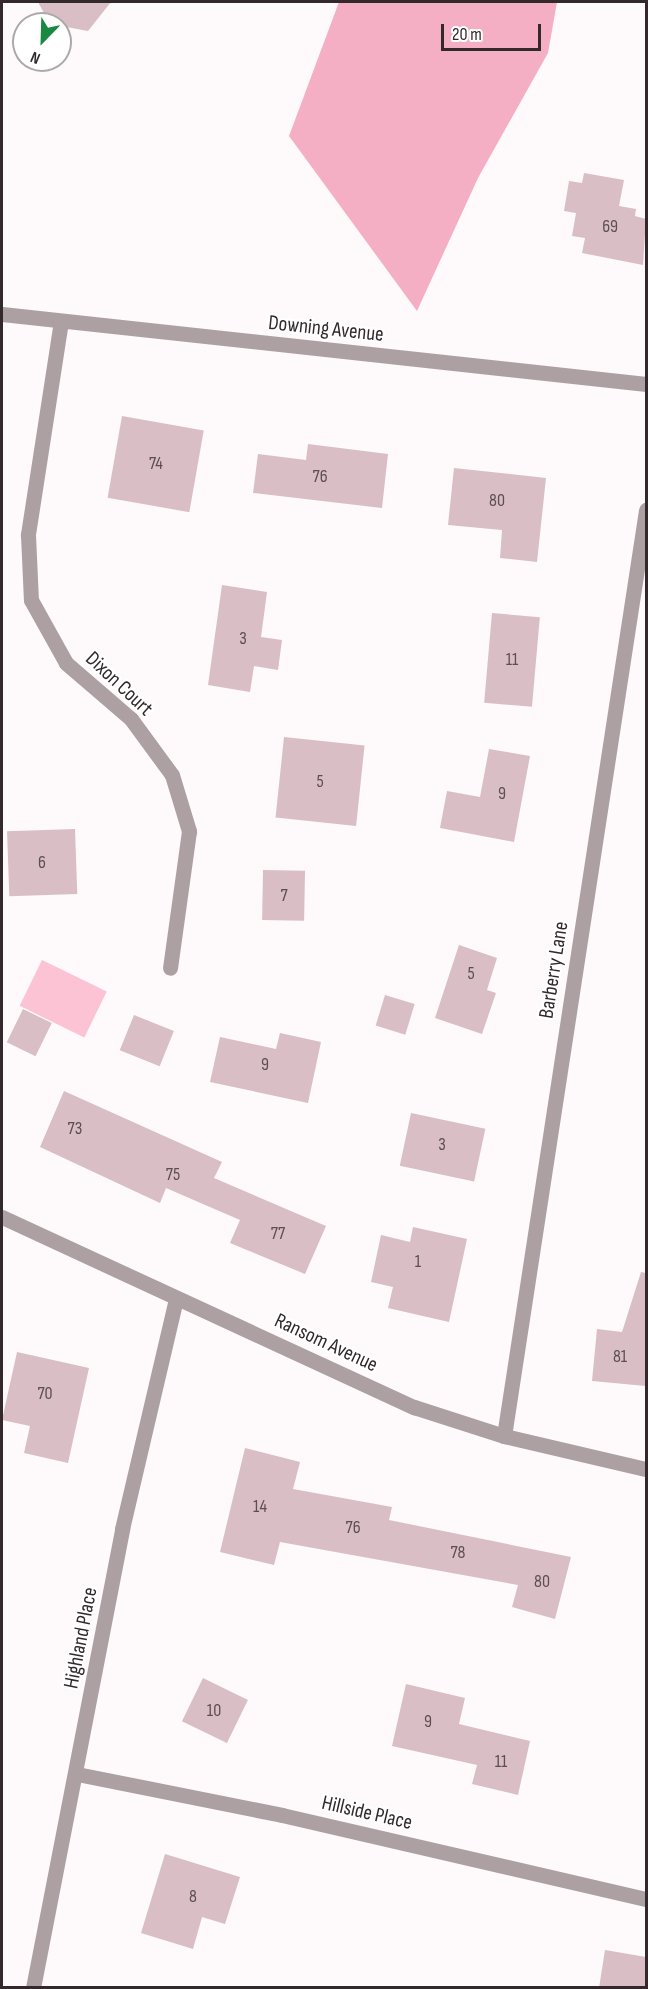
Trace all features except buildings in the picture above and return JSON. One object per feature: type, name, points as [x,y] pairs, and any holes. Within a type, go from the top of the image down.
[{"type":"street","name":"Downing Avenue","points":[[2,314],[646,384]]},
{"type":"street","name":"Dixon Court","points":[[61,321],[28,535],[31,600],[66,663],[131,719],[176,784],[189,831],[170,968]]},
{"type":"street","name":"Barberry Lane","points":[[504,1436],[646,510]]},
{"type":"street","name":"Ransom Avenue","points":[[2,1217],[414,1407],[504,1436],[646,1469]]},
{"type":"street","name":"Highland Place","points":[[33,1988],[123,1529],[176,1298]]},
{"type":"street","name":"Hillside Place","points":[[76,1774],[282,1815],[646,1899]]},
{"type":"shaded area","points":[[339,2],[557,2],[548,53],[478,178],[417,311],[289,136]]},
{"type":"shaded area","points":[[42,960],[107,992],[84,1037],[20,1006]]}]
